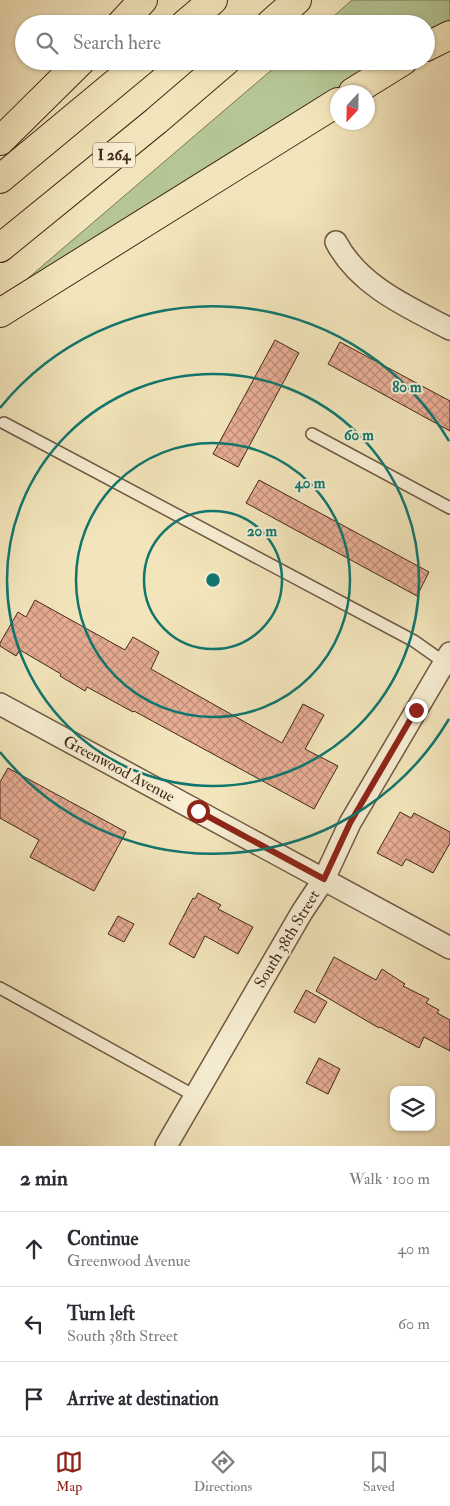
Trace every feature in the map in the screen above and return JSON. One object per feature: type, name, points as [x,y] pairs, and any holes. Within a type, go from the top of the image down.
[{"type":"highway","points":[[130,15],[144,0]]},
{"type":"highway","points":[[196,15],[213,0]]},
{"type":"highway","points":[[280,15],[297,0]]},
{"type":"highway","points":[[435,43],[450,35]]},
{"type":"highway","points":[[0,141],[73,70]]},
{"type":"highway","points":[[0,179],[131,70]]},
{"type":"highway","name":"I 264","points":[[0,248],[215,70]]},
{"type":"highway","points":[[364,85],[388,70]]},
{"type":"highway","points":[[0,313],[330,107]]},
{"type":"street","points":[[336,242],[340,250],[361,275],[382,291],[450,329]]},
{"type":"street","name":"South 38th Street","points":[[166,1146],[302,912],[324,879],[350,823],[448,661]]},
{"type":"street","name":"Greenwood Avenue","points":[[0,704],[450,948]]},
{"type":"lane","points":[[4,422],[448,661]]},
{"type":"lane","points":[[312,434],[450,508]]},
{"type":"lane","points":[[0,988],[195,1096]]},
{"type":"green space","points":[[352,0],[450,0],[450,24],[435,33],[435,15],[335,15]]},
{"type":"green space","points":[[271,70],[372,70],[348,85],[330,85],[330,96],[6,297]]},
{"type":"building","points":[[275,340],[299,353],[238,467],[213,454]]},
{"type":"building","points":[[340,342],[450,401],[450,431],[328,364]]},
{"type":"building","points":[[259,480],[429,572],[417,596],[246,503]]},
{"type":"building","points":[[35,600],[125,650],[133,637],[159,652],[151,669],[282,743],[303,704],[324,715],[305,749],[338,766],[314,809],[134,711],[87,687],[85,691],[60,676],[61,674],[20,650],[16,656],[0,646],[18,612],[26,617]]},
{"type":"building","points":[[8,768],[126,832],[94,891],[30,857],[39,840],[0,818],[0,782]]},
{"type":"building","points":[[400,812],[411,818],[414,813],[450,832],[450,843],[433,873],[406,859],[402,866],[377,853]]},
{"type":"building","points":[[198,893],[221,905],[218,909],[253,927],[238,954],[205,936],[194,958],[169,944],[193,898],[195,899]]},
{"type":"building","points":[[118,916],[134,924],[124,942],[108,934]]},
{"type":"building","points":[[334,957],[376,980],[382,969],[405,984],[403,986],[429,999],[426,1003],[439,1010],[437,1013],[450,1020],[450,1051],[424,1037],[419,1048],[379,1028],[316,991]]},
{"type":"building","points":[[306,990],[327,1002],[315,1023],[294,1012]]},
{"type":"building","points":[[319,1058],[340,1069],[328,1094],[306,1083]]},
{"type":"route","points":[[198,811],[324,879],[350,823],[416,710]]}]
